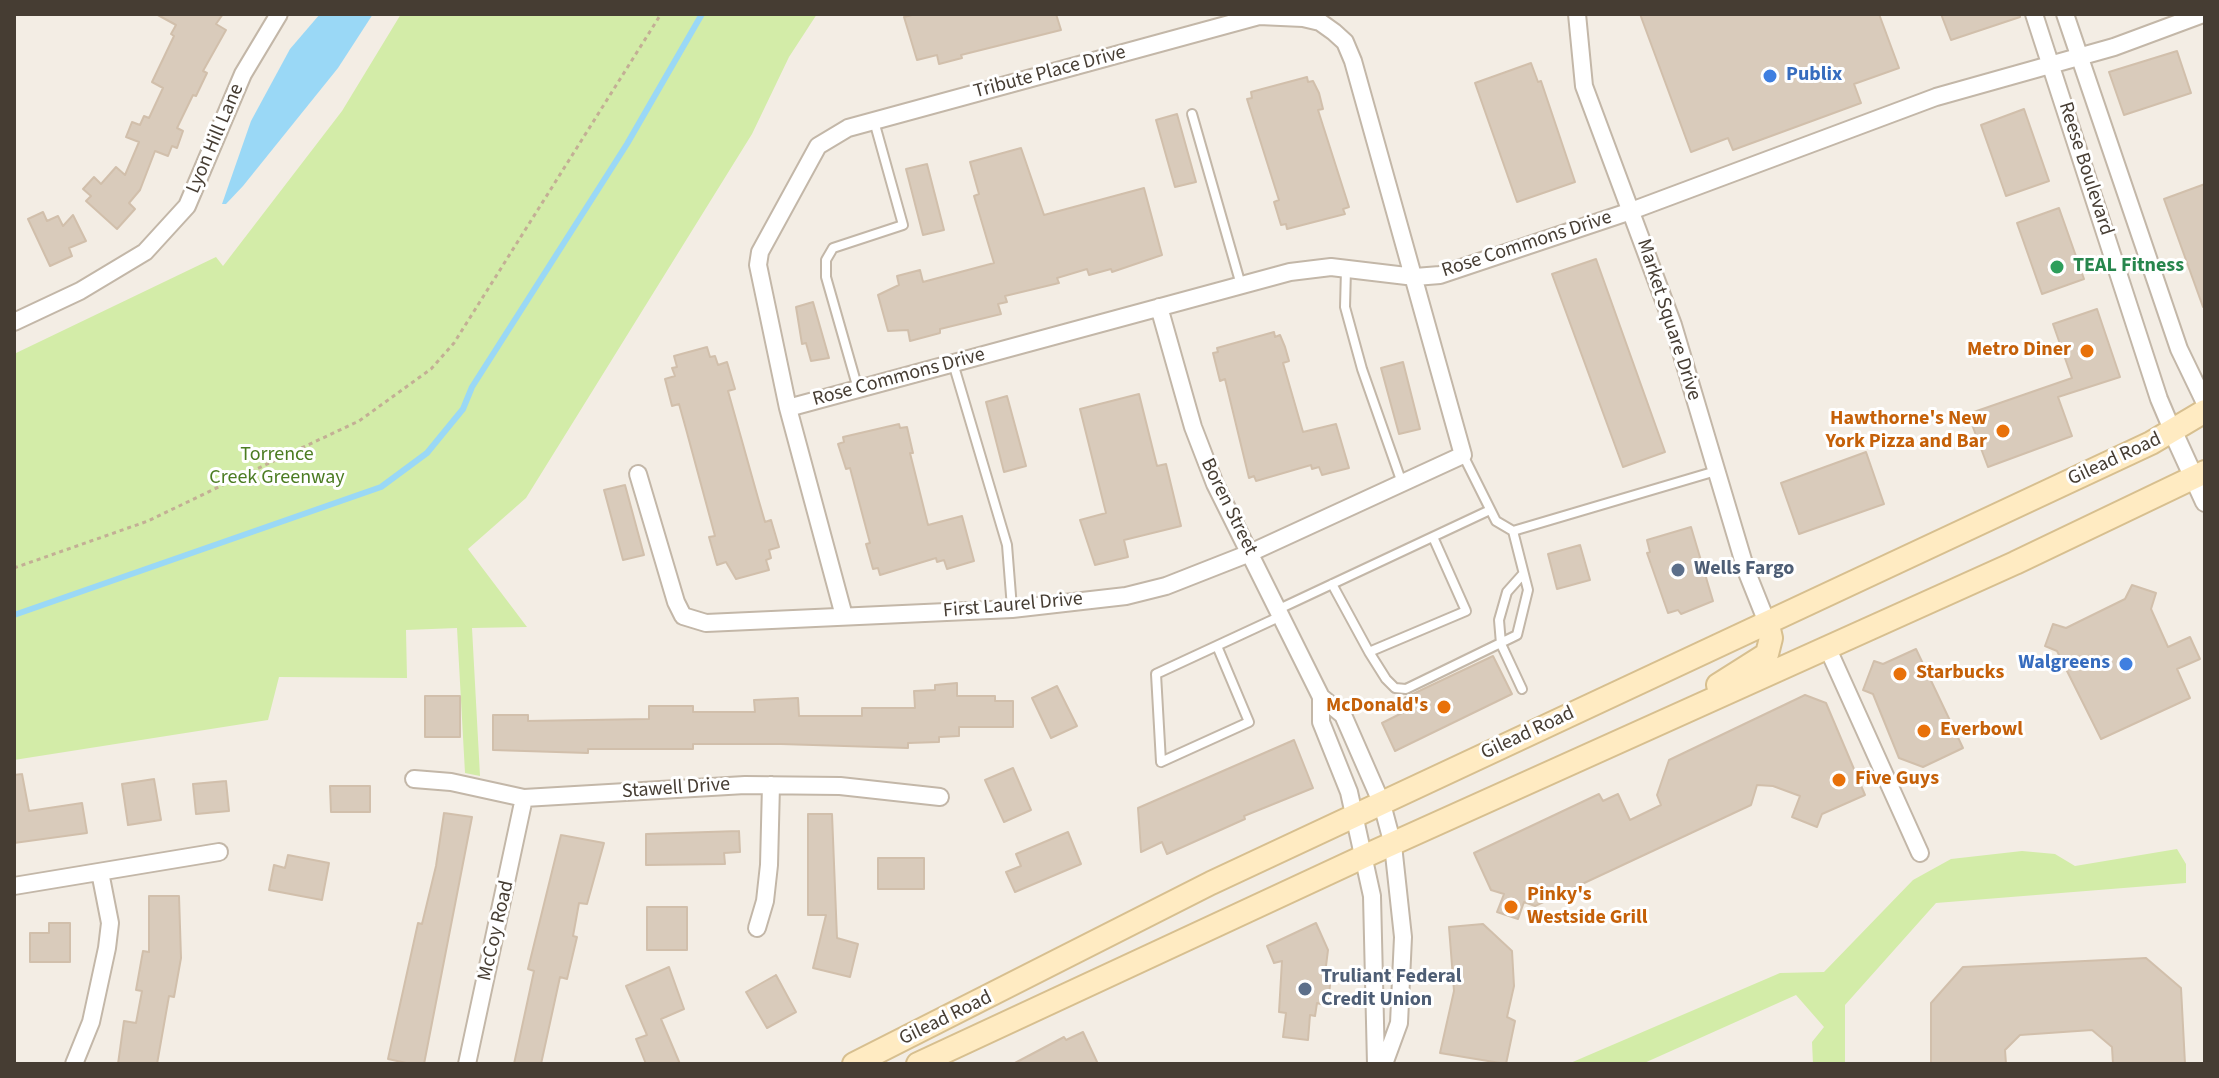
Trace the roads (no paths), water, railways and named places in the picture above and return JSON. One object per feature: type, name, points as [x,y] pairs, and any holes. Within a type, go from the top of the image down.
[{"type":"main road","name":"Gilead Road","points":[[854,1064],[1211,883],[1768,625],[2173,432],[2205,411]]},
{"type":"main road","name":"Gilead Road","points":[[918,1064],[946,1058],[1365,856],[1828,649],[2199,475]]},
{"type":"main road","points":[[1631,737],[1760,661],[1770,647],[1768,625]]},
{"type":"street","name":"Lyon Hill Lane","points":[[14,322],[80,291],[145,252],[187,206],[243,74],[279,14]]},
{"type":"street","name":"Market Square Drive","points":[[1577,14],[1584,86],[1673,325],[1716,471],[1768,625]]},
{"type":"street","name":"Reese Boulevard","points":[[2034,14],[2159,399],[2173,432],[2199,475],[2205,502]]},
{"type":"street","name":"Reese Boulevard","points":[[2065,14],[2179,349],[2205,403]]},
{"type":"street","name":"Rose Commons Drive","points":[[788,408],[1290,272],[1346,268],[1415,277],[1440,275],[1631,211],[1936,97],[2078,57],[2203,14]]},
{"type":"street","name":"Tribute Place Drive","points":[[844,616],[788,408],[760,287],[760,252],[818,146],[833,135],[874,121],[1259,16],[1303,16],[1320,22],[1345,42],[1415,277],[1463,455]]},
{"type":"street","name":"Boren Street","points":[[1159,307],[1203,458],[1321,697],[1343,715],[1382,804],[1393,845],[1403,937],[1399,1023],[1384,1064]]},
{"type":"street","name":"First Laurel Drive","points":[[638,474],[676,602],[683,616],[706,623],[1012,609],[1139,593],[1166,586],[1250,553],[1463,455]]},
{"type":"street","points":[[1828,649],[1920,853]]},
{"type":"street","name":"Boren Street","points":[[1321,697],[1321,722],[1355,816],[1365,856],[1376,944],[1373,1020],[1376,1064]]},
{"type":"street","name":"Stawell Drive","points":[[414,779],[451,782],[524,798],[771,785],[840,786],[940,797]]},
{"type":"street","points":[[757,928],[765,901],[769,865],[771,785]]},
{"type":"street","name":"McCoy Road","points":[[467,1064],[524,798]]},
{"type":"street","points":[[14,886],[219,852]]},
{"type":"street","points":[[74,1064],[91,1022],[107,948],[110,923],[100,872]]},
{"type":"lane","points":[[1192,114],[1241,285]]},
{"type":"lane","points":[[858,389],[826,277],[826,260],[833,248],[903,225],[874,121]]},
{"type":"lane","points":[[1346,268],[1345,307],[1358,357],[1402,483]]},
{"type":"lane","points":[[953,363],[1007,545],[1012,609]]},
{"type":"lane","points":[[1332,584],[1369,652],[1395,688],[1406,689],[1517,635],[1528,590],[1513,531],[1496,521],[1463,455]]},
{"type":"lane","points":[[1513,531],[1716,471]]},
{"type":"lane","points":[[1217,646],[1249,722],[1161,762],[1156,674],[1217,646],[1332,584],[1490,510]]},
{"type":"lane","points":[[1369,652],[1466,611],[1433,537]]},
{"type":"lane","points":[[1522,689],[1501,644],[1501,608],[1507,592],[1523,574]]},
{"type":"water","points":[[320,14],[373,14],[338,68],[243,186],[226,204],[222,204],[251,121],[290,49]]},
{"type":"waterway","points":[[14,615],[381,487],[427,453],[463,409],[472,387],[627,144],[702,14]]},
{"type":"place","name":"Publix","points":[[1770,76]]},
{"type":"place","name":"TEAL Fitness","points":[[2057,267]]},
{"type":"place","name":"Metro Diner","points":[[2087,351]]},
{"type":"place","name":"Hawthorne's New York Pizza and Bar","points":[[2003,431]]},
{"type":"place","name":"Wells Fargo","points":[[1678,570]]},
{"type":"place","name":"Walgreens","points":[[2126,664]]},
{"type":"place","name":"Starbucks","points":[[1900,674]]},
{"type":"place","name":"McDonald's","points":[[1444,707]]},
{"type":"place","name":"Everbowl","points":[[1924,731]]},
{"type":"place","name":"Five Guys","points":[[1839,780]]},
{"type":"place","name":"Pinky's Westside Grill","points":[[1511,907]]},
{"type":"place","name":"Truliant Federal Credit Union","points":[[1305,989]]},
{"type":"park label","name":"Torrence Creek Greenway","points":[[277,468]]}]
